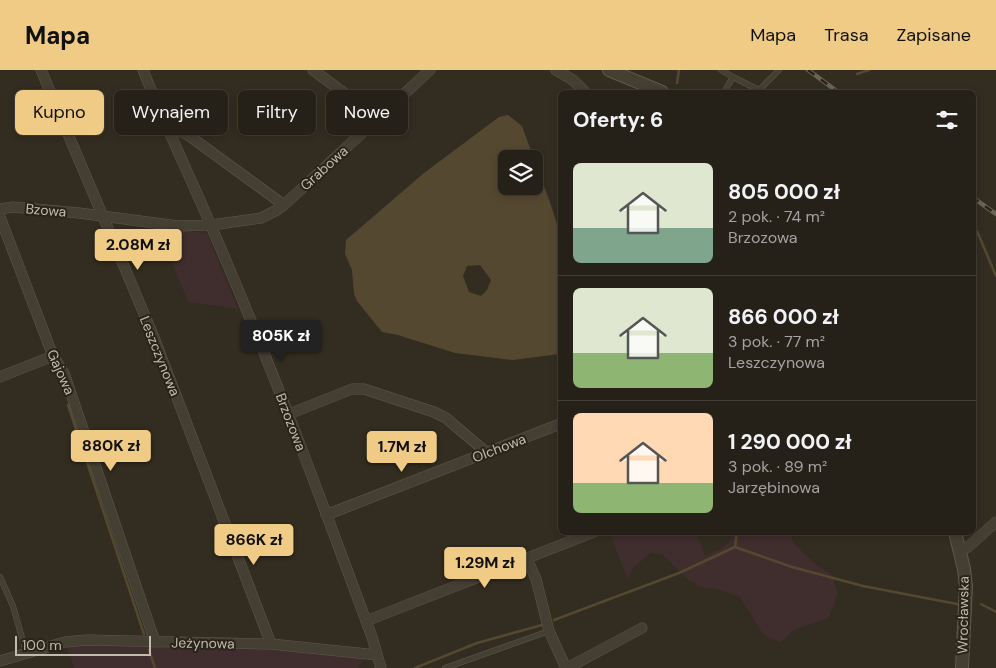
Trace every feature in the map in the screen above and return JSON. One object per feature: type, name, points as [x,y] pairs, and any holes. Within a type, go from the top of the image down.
[{"type":"street","name":"Leszczynowa","points":[[41,70],[156,344],[271,644]]},
{"type":"street","name":"Brzozowa","points":[[143,70],[151,90]]},
{"type":"street","points":[[313,70],[340,90]]},
{"type":"street","name":"Grabowa","points":[[408,90],[430,70]]},
{"type":"street","points":[[556,70],[573,80],[583,90]]},
{"type":"street","points":[[609,70],[657,90]]},
{"type":"street","name":"Brzozowa","points":[[169,135],[211,225],[289,414],[382,668]]},
{"type":"street","points":[[188,135],[284,205]]},
{"type":"street","name":"Grabowa","points":[[211,225],[262,218],[277,210],[360,135]]},
{"type":"street","name":"Bzowa","points":[[0,209],[13,207],[178,226],[211,225]]},
{"type":"street","name":"Gajowa","points":[[0,217],[53,356],[64,374],[155,642]]},
{"type":"street","points":[[0,377],[53,356]]},
{"type":"street","points":[[289,414],[352,389],[364,389],[434,412],[446,418],[486,452]]},
{"type":"street","name":"Olchowa","points":[[326,515],[558,425]]},
{"type":"street","points":[[960,550],[968,547],[996,522]]},
{"type":"street","points":[[366,621],[587,535]]},
{"type":"street","name":"Wrocławska","points":[[956,535],[966,586],[962,668]]},
{"type":"street","points":[[527,559],[536,579],[549,631],[566,668],[642,628]]},
{"type":"street","name":"Jeżynowa","points":[[0,661],[65,642],[87,640],[271,644],[378,655]]},
{"type":"lane","points":[[721,70],[759,90],[779,70]]},
{"type":"lane","points":[[725,90],[733,77]]},
{"type":"lane","points":[[0,577],[13,606],[26,652]]},
{"type":"lane","points":[[445,668],[549,631]]},
{"type":"shaded area","points":[[508,115],[522,126],[531,150],[498,150],[498,195],[543,195],[543,183],[558,228],[558,354],[513,360],[455,353],[398,335],[382,332],[357,301],[354,294],[352,270],[345,254],[346,240],[424,173],[499,117]],"holes":[[[480,265],[491,280],[487,290],[481,296],[469,292],[463,276],[467,266]]]},
{"type":"shaded area","points":[[158,228],[207,233],[238,309],[188,302]]},
{"type":"shaded area","points":[[616,535],[698,535],[705,556],[726,544],[732,535],[791,535],[794,544],[817,565],[832,575],[838,594],[829,618],[794,630],[780,643],[762,633],[740,597],[714,588],[704,588],[688,580],[663,555],[651,553],[633,568],[628,580],[611,537]]},
{"type":"shaded area","points":[[97,644],[273,649],[364,659],[358,668],[74,668],[66,646]]},
{"type":"waterway","points":[[677,83],[679,70]]},
{"type":"waterway","points":[[857,74],[869,70]]},
{"type":"waterway","points":[[977,231],[996,276]]},
{"type":"waterway","points":[[68,405],[144,634]]},
{"type":"waterway","points":[[554,620],[679,573],[735,547],[737,535]]},
{"type":"waterway","points":[[735,547],[792,567],[863,586],[957,604]]},
{"type":"waterway","points":[[981,604],[996,612]]},
{"type":"waterway","points":[[415,668],[477,643],[542,625]]},
{"type":"waterway","points":[[149,650],[155,668]]},
{"type":"railway","points":[[808,70],[835,90]]},
{"type":"railway","points":[[976,200],[996,214]]}]
